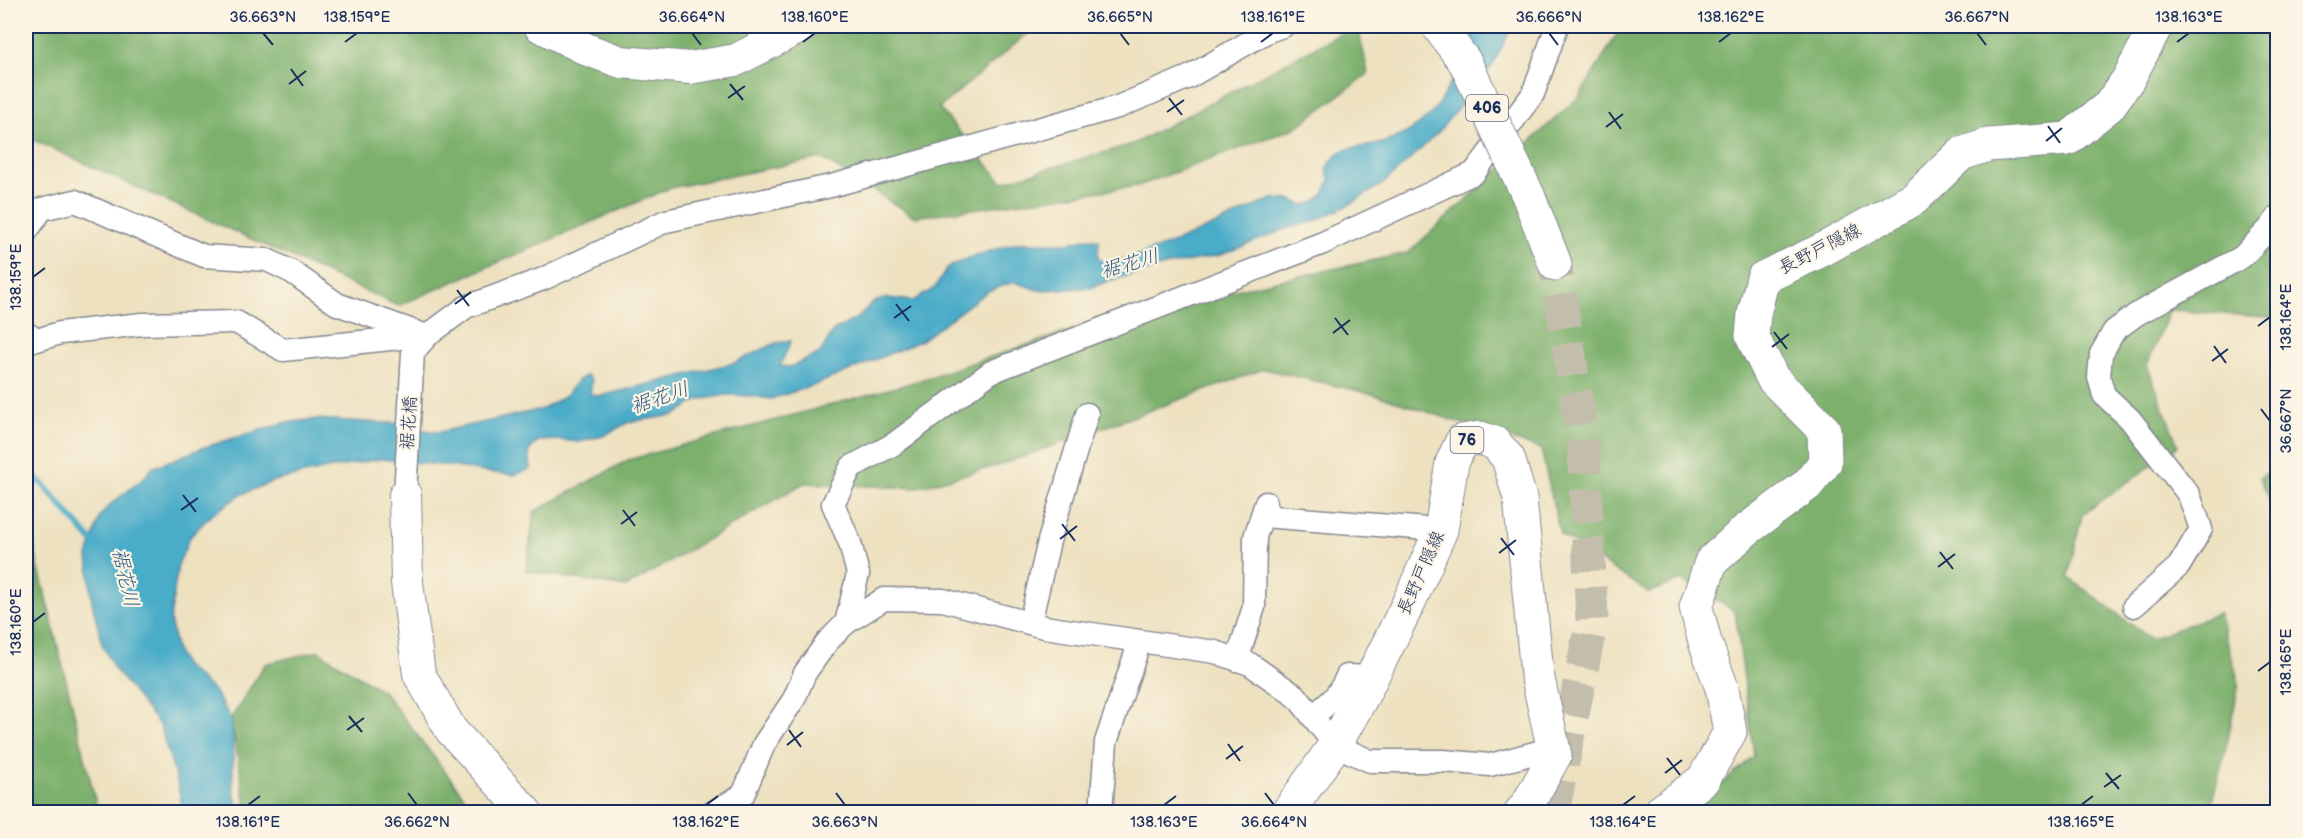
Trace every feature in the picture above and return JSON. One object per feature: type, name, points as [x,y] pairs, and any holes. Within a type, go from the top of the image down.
[{"type":"main road","name":"406","points":[[1438,26],[1465,62],[1528,195],[1555,264]]},
{"type":"main road","name":"長野戸隠線","points":[[1660,813],[1703,780],[1730,732],[1722,688],[1705,642],[1696,607],[1711,562],[1745,531],[1807,485],[1825,463],[1824,430],[1773,380],[1752,336],[1754,314],[1763,278],[1824,249],[1914,199],[1961,154],[1988,145],[2068,139],[2109,106],[2129,78],[2156,26]]},
{"type":"main road","name":"長野戸隠線","points":[[1288,813],[1335,745],[1373,678],[1441,530],[1452,463],[1462,441],[1480,438],[1495,443],[1508,459],[1520,498],[1537,674],[1553,748]]},
{"type":"main road","points":[[1521,813],[1555,755],[1553,748]]},
{"type":"street","points":[[540,26],[588,50],[621,62],[690,68],[736,60],[802,26]]},
{"type":"street","points":[[26,333],[37,340],[60,333],[142,324],[236,322],[283,350],[420,344],[466,307],[543,279],[666,221],[831,186],[1118,107],[1190,77],[1268,32],[1283,26]]},
{"type":"street","points":[[846,623],[858,574],[850,543],[833,504],[851,467],[894,444],[991,372],[1323,243],[1474,173],[1533,94],[1557,26]]},
{"type":"street","points":[[26,232],[42,209],[75,201],[204,256],[267,260],[292,272],[337,304],[420,344]]},
{"type":"street","points":[[2134,606],[2179,566],[2200,529],[2189,495],[2130,419],[2104,395],[2098,377],[2101,354],[2114,331],[2137,314],[2242,257],[2268,231],[2277,217]]},
{"type":"street","name":"裾花橋","points":[[405,495],[420,344]]},
{"type":"street","points":[[1030,623],[1049,541],[1087,414]]},
{"type":"street","points":[[405,495],[407,583],[419,674],[451,730],[526,813]]},
{"type":"street","points":[[1237,660],[1254,607],[1255,537],[1264,509],[1441,530]]},
{"type":"street","points":[[714,813],[743,795],[764,744],[794,699],[805,673],[827,642],[846,623],[884,599],[943,600],[1044,627],[1215,652],[1250,664],[1298,697],[1335,745],[1370,760],[1443,761],[1490,765],[1553,748]]},
{"type":"street","points":[[1101,813],[1106,742],[1140,641]]},
{"type":"street","points":[[1312,716],[1329,705],[1341,692],[1347,676],[1373,678]]},
{"type":"green space","points":[[26,26],[1033,26],[1034,28],[939,108],[1002,182],[1133,144],[1355,26],[1358,26],[1368,74],[1295,128],[1138,186],[915,217],[821,158],[670,188],[398,306],[29,138],[26,140]]},
{"type":"green space","points":[[1622,26],[2277,26],[2277,318],[2170,310],[2147,365],[2178,446],[2082,515],[2068,577],[2151,639],[2219,613],[2239,683],[2227,744],[2209,812],[1690,812],[1754,756],[1735,611],[1681,580],[1649,593],[1560,534],[1541,449],[1376,395],[1264,369],[1000,465],[914,488],[804,483],[626,587],[526,571],[534,512],[628,460],[911,383],[1118,315],[1408,253],[1579,97]]},
{"type":"green space","points":[[2277,463],[2277,516],[2260,478]]},
{"type":"green space","points":[[26,526],[32,540],[98,812],[26,812]]},
{"type":"green space","points":[[318,651],[384,692],[476,812],[247,812],[231,719],[265,664]]},
{"type":"water","name":"裾花川","points":[[1467,26],[1507,26],[1509,33],[1494,63],[1441,129],[1383,184],[1345,207],[1313,222],[1291,227],[1221,255],[1165,266],[1108,281],[1091,288],[1038,290],[1014,282],[988,291],[920,341],[815,385],[771,399],[727,395],[698,400],[675,415],[629,422],[603,436],[579,442],[538,441],[529,451],[531,469],[514,475],[380,459],[274,481],[240,495],[209,517],[190,537],[178,565],[170,619],[177,653],[185,666],[214,691],[231,719],[233,788],[239,812],[181,812],[176,778],[160,726],[114,668],[102,644],[92,602],[88,556],[100,516],[112,503],[144,478],[152,468],[202,448],[284,423],[316,419],[405,424],[409,428],[439,432],[543,409],[565,396],[577,381],[587,375],[592,381],[590,394],[600,396],[734,363],[776,343],[791,341],[780,366],[790,367],[820,353],[833,331],[857,318],[873,302],[887,298],[913,301],[935,288],[947,268],[968,258],[1016,243],[1069,243],[1089,238],[1099,240],[1098,258],[1107,264],[1170,244],[1272,199],[1292,200],[1303,205],[1313,203],[1324,194],[1330,180],[1326,169],[1332,160],[1343,151],[1378,144],[1406,133],[1434,111],[1460,63]]},
{"type":"waterway","points":[[26,471],[40,481],[91,540],[98,545]]},
{"type":"tunnel","points":[[1553,812],[1592,620],[1583,439],[1555,264]]}]
